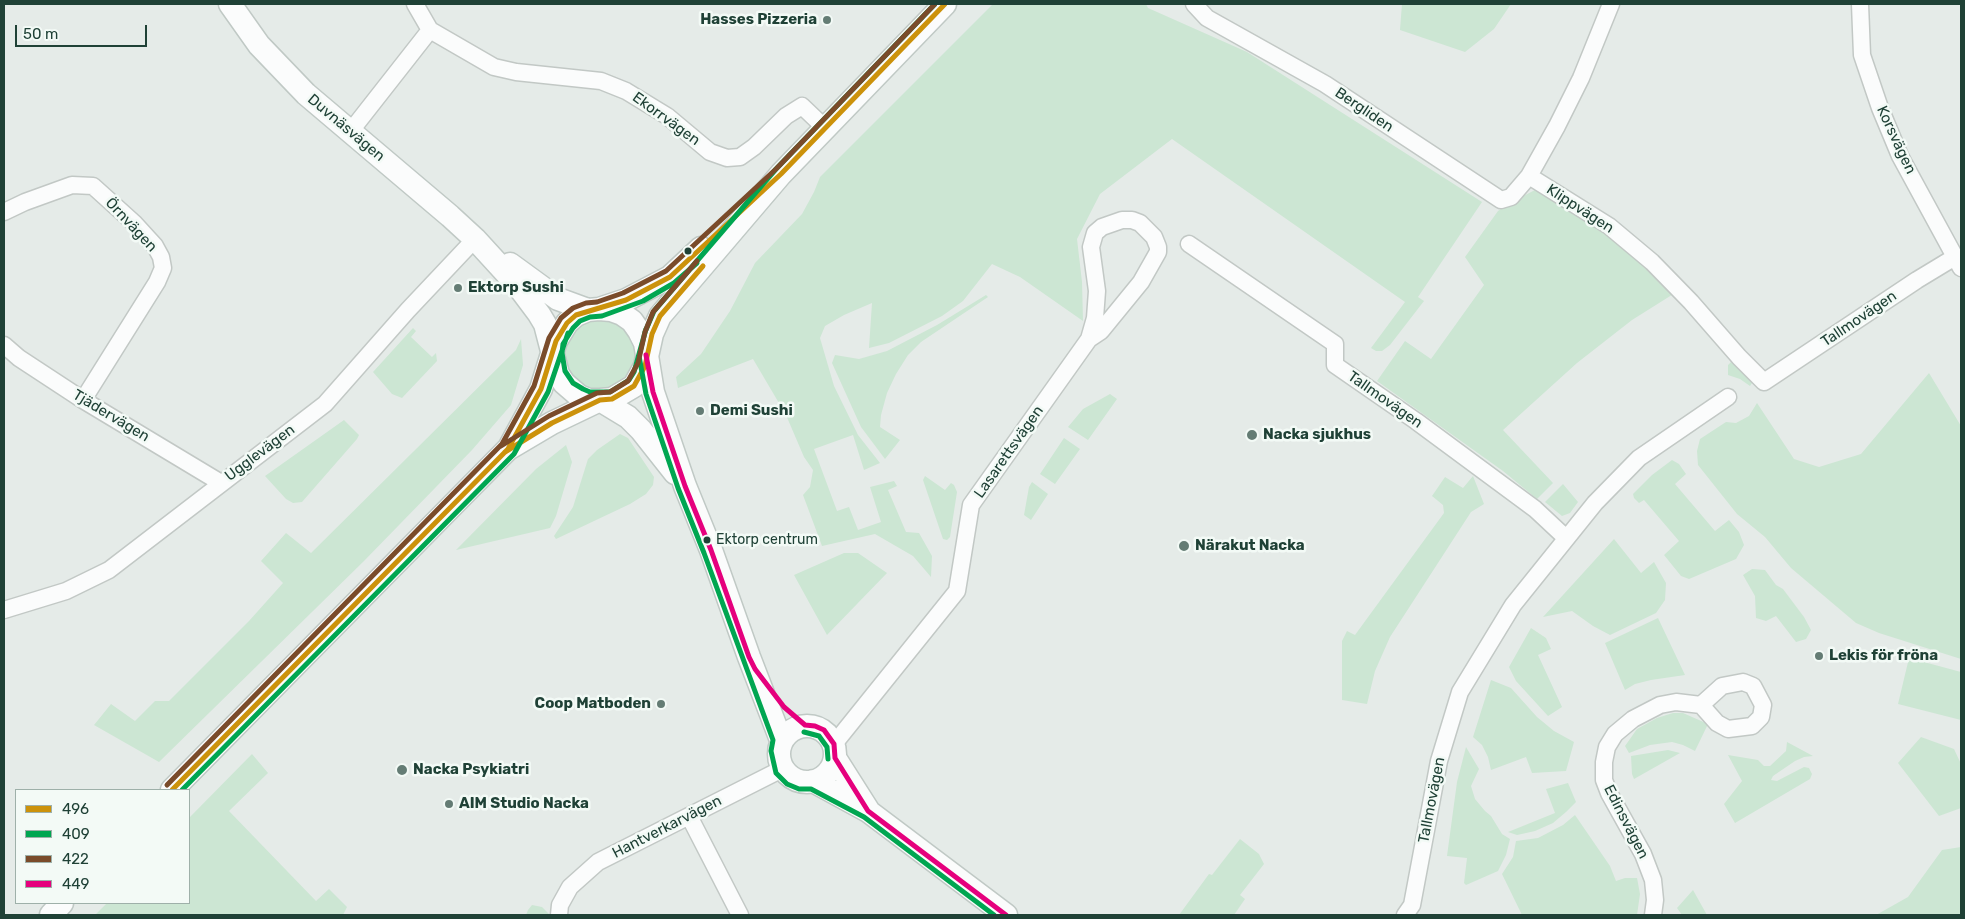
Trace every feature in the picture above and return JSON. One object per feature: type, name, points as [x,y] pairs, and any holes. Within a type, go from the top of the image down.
[{"type":"street","name":"Duvnäsvägen","points":[[230,4],[259,45],[287,75],[350,132],[475,239],[518,286],[539,314],[545,324],[554,352]]},
{"type":"street","name":"Ekorrvägen","points":[[415,4],[430,30],[494,67],[516,72],[601,81],[626,91],[666,116],[710,152],[727,158],[740,157],[754,147],[786,116],[802,106],[824,127]]},
{"type":"street","points":[[554,352],[558,374],[568,388],[579,396],[589,400],[612,400],[634,386],[645,366],[652,334],[660,316],[781,174],[824,127],[945,4]]},
{"type":"street","name":"Bergliden","points":[[1194,4],[1206,18],[1325,84],[1501,200],[1511,197],[1529,176]]},
{"type":"street","name":"Klippvägen","points":[[1612,4],[1581,78],[1529,176],[1609,226],[1652,262],[1692,302],[1739,357],[1764,382]]},
{"type":"street","name":"Korsvägen","points":[[1860,4],[1862,55],[1880,108],[1900,156],[1958,262]]},
{"type":"street","points":[[350,132],[430,30]]},
{"type":"street","points":[[508,449],[541,389],[556,341],[567,323],[576,315],[639,294],[670,277],[781,174]]},
{"type":"street","name":"Örnvägen","points":[[4,212],[25,202],[72,185],[93,186],[134,223],[155,246],[161,257],[163,268],[157,282],[82,400]]},
{"type":"street","name":"Lasarettsvägen","points":[[835,751],[958,591],[971,505],[1089,339],[1095,318],[1097,291],[1091,247],[1095,233],[1102,227],[1122,220],[1132,220],[1140,223],[1154,237],[1158,252],[1141,282],[1101,331],[1089,339]]},
{"type":"street","name":"Duvnäsvägen","points":[[475,239],[558,299],[594,309]]},
{"type":"street","name":"Ugglevägen","points":[[4,610],[66,591],[109,570],[325,404],[408,310],[475,239]]},
{"type":"street","name":"Tallmovägen","points":[[1189,244],[1334,344],[1335,365],[1535,509],[1566,538]]},
{"type":"street","name":"Tallmovägen","points":[[1764,382],[1917,280],[1958,262]]},
{"type":"street","points":[[594,309],[611,310],[622,314],[632,321],[645,343],[653,392],[685,486],[711,550],[781,740]]},
{"type":"street","name":"Tjädervägen","points":[[4,345],[19,358],[82,400],[221,483]]},
{"type":"street","name":"Tallmovägen","points":[[1405,915],[1412,905],[1439,761],[1460,692],[1513,605],[1595,503],[1639,458],[1728,397]]},
{"type":"street","points":[[173,789],[508,449],[552,423],[600,400]]},
{"type":"street","points":[[600,400],[628,417],[641,430],[685,486]]},
{"type":"street","points":[[755,669],[784,707],[805,725]]},
{"type":"street","name":"Edinsvägen","points":[[1654,915],[1656,900],[1653,880],[1643,854],[1609,793],[1604,780],[1604,762],[1608,746],[1616,734],[1633,719],[1660,705],[1676,702],[1701,705]]},
{"type":"street","points":[[835,751],[831,768],[824,777],[813,782],[801,782],[790,777],[782,768],[778,750],[781,740],[787,732],[796,727],[805,725],[815,726],[824,730],[868,811]]},
{"type":"street","name":"Hantverkarvägen","points":[[561,908],[570,887],[598,862],[782,768]]},
{"type":"street","points":[[813,782],[868,811],[1003,914]]},
{"type":"street","points":[[689,816],[740,915]]},
{"type":"street","points":[[51,915],[61,904]]},
{"type":"green space","points":[[993,4],[1146,4],[1148,8],[1247,52],[1482,202],[1418,297],[1424,301],[1390,345],[1382,351],[1376,351],[1371,348],[1405,302],[1172,139],[1100,194],[1077,239],[1082,282],[1083,321],[1020,277],[992,264],[963,301],[942,316],[889,343],[869,348],[872,303],[844,315],[825,326],[820,338],[834,386],[858,435],[880,463],[864,470],[853,435],[814,449],[837,511],[849,507],[858,530],[881,522],[870,487],[894,481],[897,486],[888,490],[906,532],[919,533],[932,556],[931,577],[913,556],[875,534],[822,546],[803,495],[810,487],[813,470],[804,457],[786,415],[753,359],[678,388],[676,377],[701,354],[730,311],[755,263],[802,214],[820,177]]},
{"type":"green space","points":[[1402,4],[1511,4],[1494,29],[1465,52],[1400,30]]},
{"type":"green space","points":[[1535,190],[1564,203],[1637,258],[1675,293],[1632,320],[1577,363],[1503,430],[1553,483],[1537,499],[1503,471],[1377,381],[1405,341],[1431,359],[1484,285],[1465,257],[1498,211]]},
{"type":"green space","points":[[986,295],[988,297],[921,342],[908,355],[896,374],[887,393],[880,427],[900,440],[885,459],[861,427],[832,363],[835,355],[859,359],[887,351],[937,325]]},
{"type":"green space","points":[[596,317],[616,322],[624,328],[634,346],[635,357],[633,367],[626,378],[605,391],[592,391],[580,387],[563,368],[562,343],[569,331]]},
{"type":"green space","points":[[413,328],[416,331],[411,337],[432,357],[436,353],[437,361],[402,398],[392,394],[373,372]]},
{"type":"green space","points":[[521,339],[523,365],[511,405],[472,450],[364,561],[159,762],[94,725],[111,704],[135,721],[155,701],[169,701],[249,621],[283,583],[261,561],[286,533],[311,553],[516,350]]},
{"type":"green space","points":[[1731,362],[1754,380],[1750,386],[1740,379],[1728,375],[1728,365]]},
{"type":"green space","points":[[1929,373],[1961,426],[1961,659],[1879,633],[1856,623],[1791,568],[1765,537],[1737,514],[1698,465],[1697,451],[1700,439],[1726,422],[1736,423],[1749,416],[1757,403],[1794,459],[1819,467],[1861,454]]},
{"type":"green space","points":[[1110,394],[1117,399],[1088,440],[1068,427],[1083,409]]},
{"type":"green space","points":[[344,420],[359,435],[357,439],[302,502],[293,503],[286,499],[265,476]]},
{"type":"green space","points":[[620,434],[628,438],[654,477],[653,485],[646,494],[630,504],[556,539],[554,536],[573,507],[588,459],[597,450]]},
{"type":"green space","points":[[1064,438],[1080,449],[1055,484],[1040,474]]},
{"type":"green space","points":[[566,445],[572,462],[556,516],[550,528],[456,550],[536,469]]},
{"type":"green space","points":[[1672,460],[1679,464],[1686,474],[1675,484],[1715,531],[1729,520],[1739,532],[1744,545],[1736,559],[1689,579],[1681,576],[1664,555],[1679,541],[1644,500],[1639,503],[1633,494],[1652,475]]},
{"type":"green space","points":[[925,476],[945,490],[951,483],[957,492],[950,537],[947,540],[943,539],[923,480]]},
{"type":"green space","points":[[1473,476],[1484,504],[1471,512],[1390,637],[1375,671],[1367,704],[1342,700],[1342,641],[1347,631],[1355,635],[1444,513],[1443,505],[1432,496],[1445,477],[1463,488]]},
{"type":"green space","points":[[1032,482],[1048,494],[1031,520],[1024,515],[1029,487]]},
{"type":"green space","points":[[1563,484],[1578,502],[1570,513],[1562,516],[1545,502]]},
{"type":"green space","points":[[1614,539],[1641,573],[1654,562],[1666,583],[1665,600],[1656,613],[1610,635],[1572,611],[1543,617]]},
{"type":"green space","points":[[844,553],[858,553],[887,573],[827,635],[794,575]]},
{"type":"green space","points":[[1752,569],[1765,570],[1776,585],[1783,589],[1804,617],[1811,630],[1806,639],[1796,642],[1776,616],[1766,621],[1756,618],[1755,596],[1743,575]]},
{"type":"green space","points":[[1658,618],[1685,675],[1635,684],[1625,690],[1605,643]]},
{"type":"green space","points":[[1531,628],[1546,638],[1551,649],[1538,655],[1562,707],[1548,716],[1516,681],[1509,667]]},
{"type":"green space","points":[[1909,658],[1961,672],[1961,720],[1898,704]]},
{"type":"green space","points":[[1491,680],[1511,688],[1537,717],[1554,731],[1574,742],[1566,771],[1532,773],[1526,757],[1491,770],[1488,757],[1482,745],[1473,737]]},
{"type":"green space","points":[[1673,713],[1683,713],[1708,724],[1695,751],[1672,742],[1650,745],[1629,753],[1625,746],[1637,729],[1657,718]]},
{"type":"green space","points":[[1921,737],[1954,749],[1961,764],[1961,808],[1939,816],[1898,763]]},
{"type":"green space","points":[[1787,742],[1813,756],[1795,761],[1773,776],[1771,780],[1777,781],[1804,767],[1809,768],[1812,774],[1810,779],[1735,823],[1724,804],[1742,781],[1728,755],[1758,760],[1764,766],[1770,766],[1786,751]]},
{"type":"green space","points":[[1466,747],[1479,769],[1471,786],[1475,799],[1491,816],[1502,834],[1510,839],[1506,855],[1498,871],[1466,885],[1464,883],[1467,858],[1447,856],[1457,782]]},
{"type":"green space","points":[[1668,750],[1680,753],[1634,779],[1631,756]]},
{"type":"green space","points":[[252,754],[268,773],[229,811],[316,901],[329,889],[347,907],[343,915],[95,915],[106,904],[190,904],[190,817]]},
{"type":"green space","points":[[1568,783],[1576,802],[1553,823],[1535,831],[1517,835],[1508,832],[1555,813],[1546,789]]},
{"type":"green space","points":[[1575,815],[1610,866],[1616,881],[1625,878],[1637,878],[1640,894],[1637,915],[1522,915],[1502,874],[1513,857],[1516,841],[1538,838],[1563,825]]},
{"type":"green space","points":[[1240,839],[1259,854],[1264,864],[1240,895],[1245,899],[1234,915],[1179,915],[1209,874],[1212,875]]},
{"type":"green space","points":[[1961,847],[1961,915],[1876,915],[1908,897],[1942,850]]},
{"type":"green space","points":[[1693,890],[1707,915],[1682,915],[1677,908]]},
{"type":"green space","points":[[532,905],[542,907],[550,915],[526,915]]},
{"type":"transit line","name":"409","points":[[935,4],[776,169],[654,311],[645,332],[639,356],[646,394],[678,488],[773,740],[771,751],[776,773],[787,784],[799,789],[811,789],[864,817],[994,915]]},
{"type":"transit line","name":"422","points":[[167,785],[502,444],[534,386],[549,338],[561,318],[573,308],[623,293],[666,271],[776,169],[935,4]]},
{"type":"transit line","name":"496","points":[[173,789],[508,449],[541,389],[556,341],[567,323],[576,315],[626,300],[670,277],[781,174],[945,4]]},
{"type":"transit line","name":"422","points":[[501,446],[549,416],[597,393],[610,392],[628,381],[638,363],[645,332],[653,312],[697,261]]},
{"type":"transit line","name":"409","points":[[646,329],[634,372],[629,380],[610,392],[590,392],[583,389],[573,383],[565,371],[562,353],[563,344],[580,321],[590,317],[602,316],[643,301],[674,283],[697,263]]},
{"type":"transit line","name":"496","points":[[505,452],[552,423],[600,400],[612,399],[634,386],[645,366],[652,334],[660,316],[703,266]]},
{"type":"transit line","name":"409","points":[[183,789],[514,454],[548,392],[568,333]]},
{"type":"transit line","name":"449","points":[[646,355],[653,392],[685,486],[755,669],[784,707],[805,725],[815,726],[824,730],[834,744],[835,758],[868,811],[1006,915]]},
{"type":"transit line","name":"409","points":[[804,732],[819,736],[827,747],[828,759]]},
{"type":"place","name":"Hasses Pizzeria","points":[[827,20]]},
{"type":"place","name":"Ektorp Sushi","points":[[458,288]]},
{"type":"place","name":"Demi Sushi","points":[[700,411]]},
{"type":"place","name":"Nacka sjukhus","points":[[1252,435]]},
{"type":"place","name":"Ektorp centrum","points":[[707,540]]},
{"type":"place","name":"Närakut Nacka","points":[[1184,546]]},
{"type":"place","name":"Lekis för fröna","points":[[1819,656]]},
{"type":"place","name":"Coop Matboden","points":[[661,704]]},
{"type":"place","name":"Nacka Psykiatri","points":[[402,770]]},
{"type":"place","name":"AIM Studio Nacka","points":[[449,804]]}]
